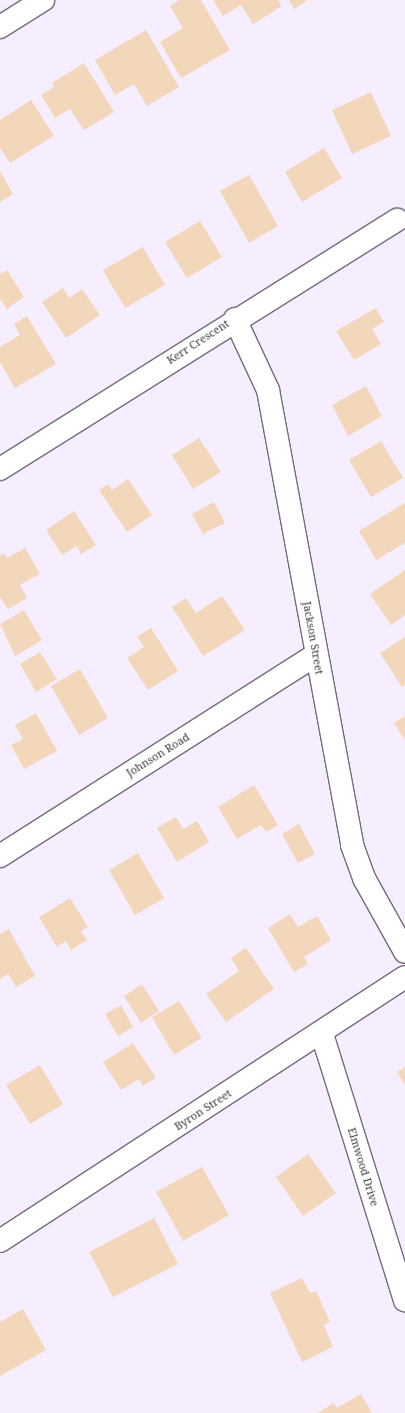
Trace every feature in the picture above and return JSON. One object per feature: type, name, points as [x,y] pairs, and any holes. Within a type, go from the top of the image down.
[{"type":"street","points":[[0,27],[43,0]]},
{"type":"street","name":"Kerr Crescent","points":[[0,468],[235,318],[397,220]]},
{"type":"street","name":"Jackson Street","points":[[235,318],[268,390],[352,845],[365,880],[405,952]]},
{"type":"street","name":"Johnson Road","points":[[0,856],[316,655]]},
{"type":"street","name":"Byron Street","points":[[0,1240],[322,1034],[405,977]]},
{"type":"street","name":"Elmwood Drive","points":[[322,1034],[405,1300]]},
{"type":"building","points":[[179,0],[201,0],[230,50],[181,78],[160,42],[183,28],[170,6]]},
{"type":"building","points":[[213,0],[278,0],[282,6],[253,24],[241,5],[223,16]]},
{"type":"building","points":[[289,0],[308,0],[294,9]]},
{"type":"building","points":[[146,30],[179,87],[147,106],[134,84],[115,95],[95,60]]},
{"type":"building","points":[[84,63],[114,112],[84,130],[70,109],[55,118],[41,95],[54,87],[52,83]]},
{"type":"building","points":[[371,92],[391,136],[352,154],[332,110]]},
{"type":"building","points":[[31,100],[54,136],[10,163],[0,148],[0,120]]},
{"type":"building","points":[[324,148],[342,178],[302,202],[285,172]]},
{"type":"building","points":[[0,171],[13,194],[0,202]]},
{"type":"building","points":[[249,175],[278,226],[249,243],[220,191]]},
{"type":"building","points":[[200,221],[222,257],[187,278],[165,242]]},
{"type":"building","points":[[143,247],[165,285],[125,308],[103,270]]},
{"type":"building","points":[[7,270],[24,297],[7,309],[0,299],[0,274]]},
{"type":"building","points":[[63,288],[69,298],[82,289],[100,315],[66,338],[42,302]]},
{"type":"building","points":[[376,308],[384,322],[372,329],[381,344],[354,360],[336,331]]},
{"type":"building","points":[[27,316],[56,364],[15,388],[0,362],[0,347],[20,335],[14,324]]},
{"type":"building","points":[[366,386],[382,416],[348,436],[332,405]]},
{"type":"building","points":[[199,438],[221,472],[193,489],[172,455]]},
{"type":"building","points":[[381,441],[403,478],[371,497],[349,460]]},
{"type":"building","points":[[128,479],[152,515],[127,532],[99,490],[108,484],[112,490]]},
{"type":"building","points":[[214,502],[225,523],[203,534],[192,514]]},
{"type":"building","points":[[405,503],[405,543],[376,560],[359,531]]},
{"type":"building","points":[[74,511],[96,545],[81,554],[77,546],[62,555],[46,530]]},
{"type":"building","points":[[25,548],[40,574],[20,585],[27,598],[8,609],[0,597],[0,556],[4,553],[7,558]]},
{"type":"building","points":[[405,570],[405,615],[391,625],[370,594]]},
{"type":"building","points":[[222,596],[245,630],[203,656],[172,607],[186,598],[196,613]]},
{"type":"building","points":[[24,610],[42,640],[15,656],[0,624]]},
{"type":"building","points":[[151,628],[178,671],[148,690],[127,658],[144,647],[137,637]]},
{"type":"building","points":[[405,637],[405,685],[402,687],[380,653]]},
{"type":"building","points":[[40,652],[57,679],[36,692],[20,664]]},
{"type":"building","points":[[80,669],[108,718],[79,735],[51,686]]},
{"type":"building","points":[[36,713],[57,751],[24,769],[11,745],[23,739],[15,725]]},
{"type":"building","points":[[405,716],[405,740],[394,723]]},
{"type":"building","points":[[254,785],[278,825],[266,832],[261,825],[237,839],[218,807]]},
{"type":"building","points":[[176,817],[183,829],[197,821],[209,842],[177,862],[157,828]]},
{"type":"building","points":[[299,824],[315,854],[298,863],[282,834]]},
{"type":"building","points":[[138,853],[164,898],[135,915],[109,870]]},
{"type":"building","points":[[70,898],[88,927],[81,931],[87,940],[71,950],[66,941],[57,947],[39,917]]},
{"type":"building","points":[[290,914],[298,927],[317,916],[331,940],[304,957],[308,964],[294,972],[268,928]]},
{"type":"building","points":[[9,929],[35,976],[16,987],[8,974],[0,979],[0,934]]},
{"type":"building","points":[[246,948],[274,989],[226,1022],[206,994],[239,971],[231,958]]},
{"type":"building","points":[[142,984],[159,1011],[141,1023],[124,996]]},
{"type":"building","points":[[179,1001],[202,1038],[174,1055],[152,1017]]},
{"type":"building","points":[[121,1005],[133,1027],[118,1036],[105,1014]]},
{"type":"building","points":[[133,1043],[156,1078],[143,1086],[139,1079],[121,1090],[103,1062]]},
{"type":"building","points":[[40,1065],[63,1104],[30,1124],[6,1085]]},
{"type":"building","points":[[405,1067],[405,1085],[397,1072]]},
{"type":"building","points":[[308,1154],[336,1193],[303,1216],[276,1177]]},
{"type":"building","points":[[202,1167],[229,1215],[183,1241],[156,1192]]},
{"type":"building","points":[[154,1218],[178,1264],[113,1297],[89,1252]]},
{"type":"building","points":[[302,1278],[310,1293],[316,1291],[330,1322],[324,1325],[333,1347],[302,1362],[270,1293]]},
{"type":"building","points":[[23,1309],[46,1350],[0,1376],[0,1322]]},
{"type":"building","points":[[361,1394],[372,1413],[317,1413],[334,1403],[337,1408]]}]
